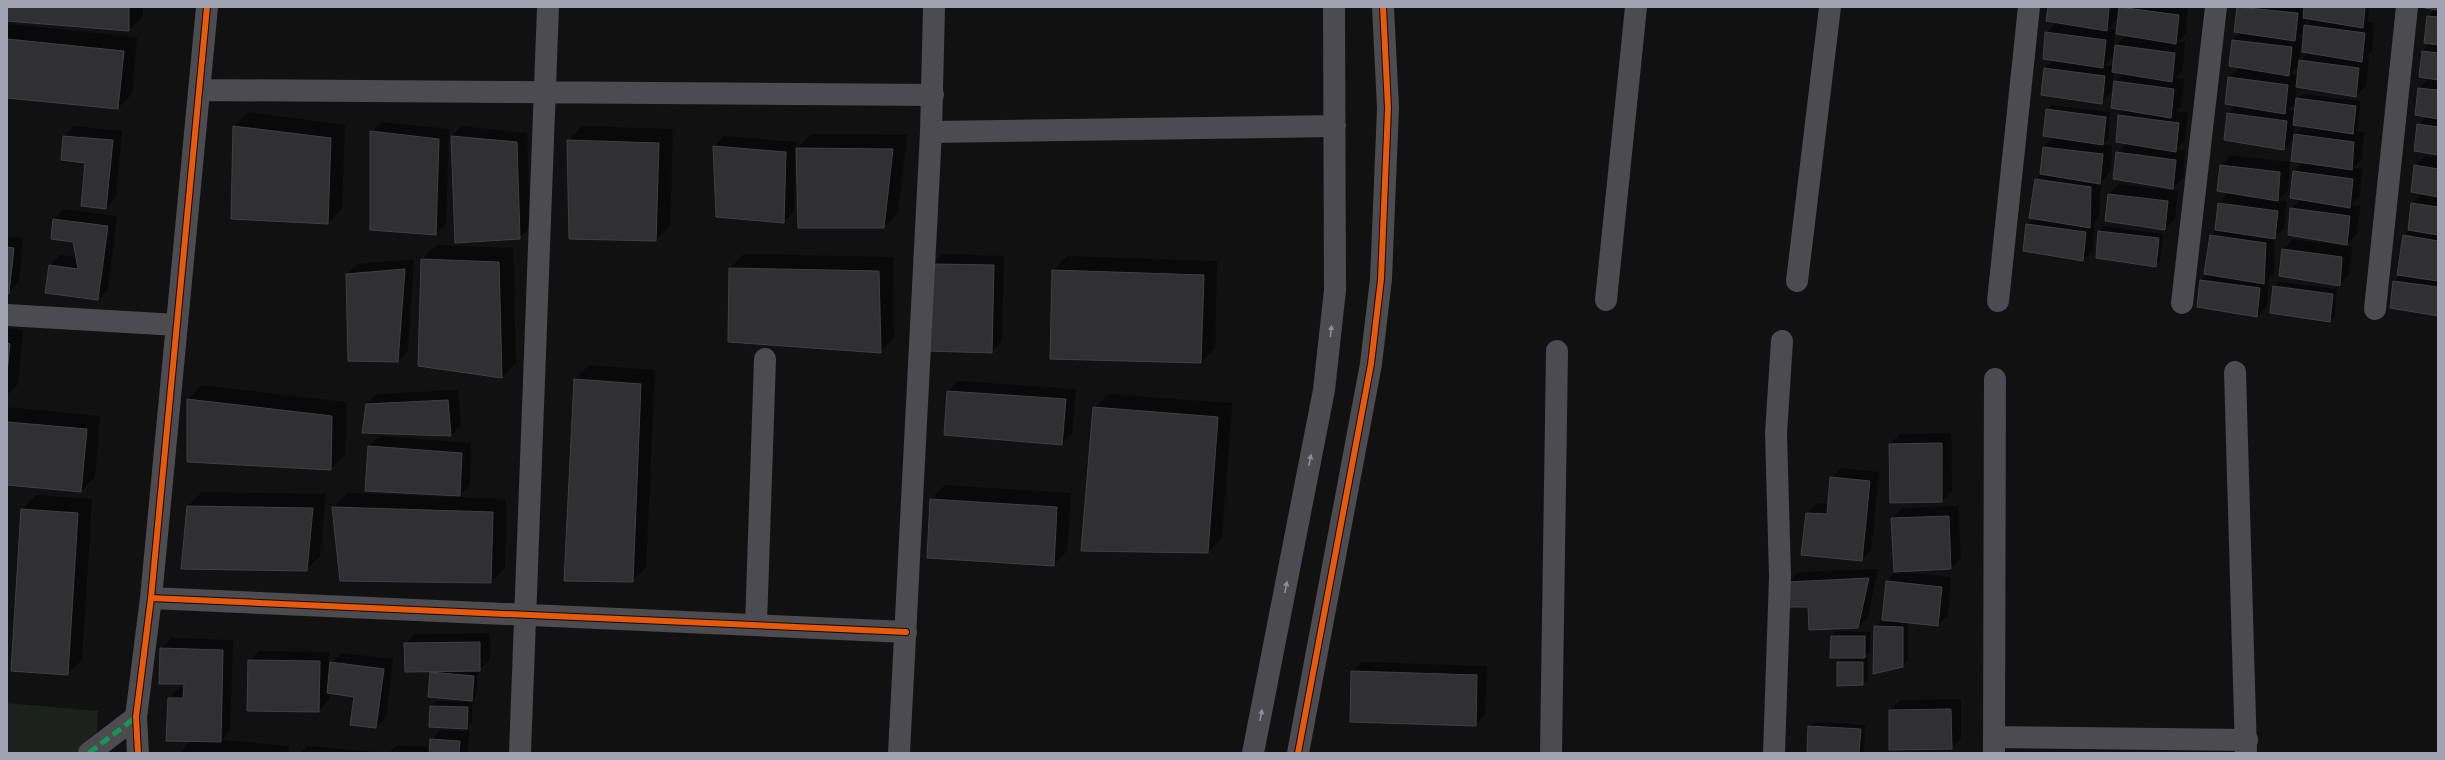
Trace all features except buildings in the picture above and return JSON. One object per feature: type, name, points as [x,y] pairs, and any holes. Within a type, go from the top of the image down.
[{"type":"street","points":[[138,753],[136,717],[151,598],[207,7]]},
{"type":"street","points":[[520,753],[548,7]]},
{"type":"street","points":[[899,753],[933,95],[934,7]]},
{"type":"street","points":[[1253,753],[1324,390],[1335,290],[1334,7]]},
{"type":"street","points":[[1298,753],[1371,364],[1381,279],[1388,108],[1383,7]]},
{"type":"street","points":[[1606,300],[1636,7]]},
{"type":"street","points":[[1797,281],[1830,7]]},
{"type":"street","points":[[1998,301],[2029,7]]},
{"type":"street","points":[[2182,303],[2216,7]]},
{"type":"street","points":[[2375,309],[2407,7]]},
{"type":"street","points":[[199,90],[933,95]]},
{"type":"street","points":[[931,132],[1335,126]]},
{"type":"street","points":[[7,315],[177,325]]},
{"type":"street","points":[[1774,753],[1780,576],[1776,433],[1782,341]]},
{"type":"street","points":[[1552,753],[1557,352]]},
{"type":"street","points":[[756,625],[765,359]]},
{"type":"street","points":[[1995,379],[1994,745],[2247,746],[2235,372]]},
{"type":"street","points":[[151,598],[906,632]]},
{"type":"street","points":[[89,753],[136,717]]},
{"type":"shaded area","points":[[7,703],[98,711],[96,753],[7,753]]},
{"type":"marked path","points":[[89,753],[136,717]]},
{"type":"cycle path","points":[[138,753],[136,717],[151,598],[207,7]]},
{"type":"cycle path","points":[[1298,753],[1371,364],[1381,279],[1388,108],[1383,7]]},
{"type":"cycle path","points":[[151,598],[906,632]]}]
